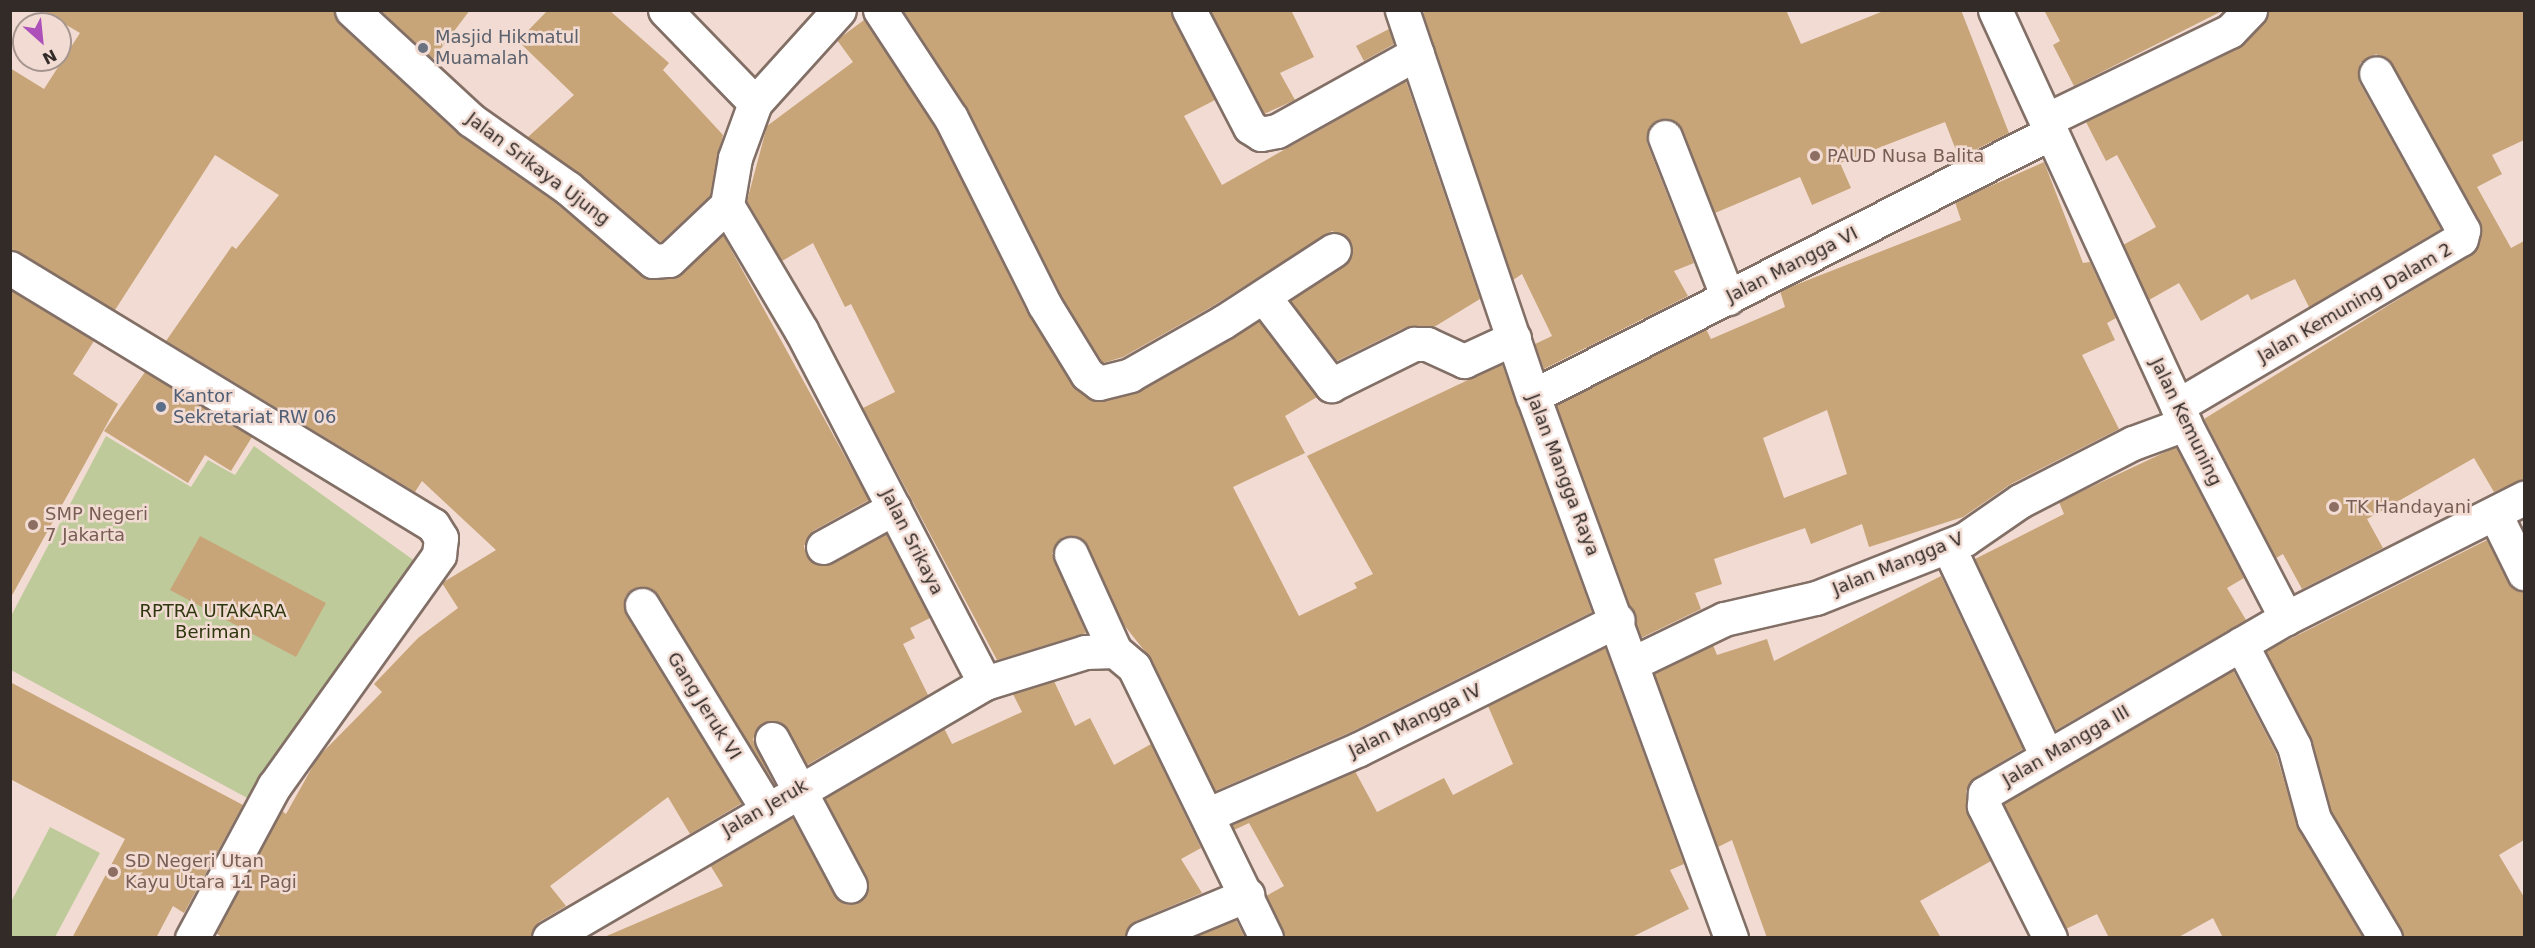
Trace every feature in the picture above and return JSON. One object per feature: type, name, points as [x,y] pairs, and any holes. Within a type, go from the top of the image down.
[{"type":"street","name":"Jalan Srikaya Ujung","points":[[352,10],[471,120],[568,188],[653,261],[669,260],[728,205]]},
{"type":"street","points":[[665,10],[755,103]]},
{"type":"street","points":[[728,205],[735,158],[755,103],[839,10]]},
{"type":"street","points":[[880,10],[951,118],[1044,304],[1087,374],[1099,383],[1130,375],[1264,297],[1334,249]]},
{"type":"street","points":[[1189,10],[1250,127],[1261,134],[1277,131],[1417,53]]},
{"type":"street","name":"Jalan Mangga Raya","points":[[1401,10],[1533,396],[1618,621],[1731,938]]},
{"type":"street","name":"Jalan Kemuning","points":[[1995,10],[2181,415],[2286,618]]},
{"type":"street","name":"Jalan Mangga VI","points":[[1533,396],[1728,298],[2230,31],[2250,10]]},
{"type":"street","name":"Jalan Kemuning Dalam 2","points":[[2181,415],[2462,239],[2463,230],[2376,73]]},
{"type":"street","points":[[1665,137],[1728,298]]},
{"type":"street","name":"Jalan Srikaya","points":[[728,205],[894,508],[985,683]]},
{"type":"street","points":[[10,268],[433,525],[441,538],[439,555],[274,786],[204,933]]},
{"type":"street","points":[[1264,297],[1331,385],[1414,344],[1427,344],[1464,361],[1514,338]]},
{"type":"street","name":"Jalan Mangga V","points":[[1633,663],[1724,619],[1816,598],[1948,546],[2181,415]]},
{"type":"street","points":[[2286,618],[2524,498]]},
{"type":"street","points":[[823,547],[894,508]]},
{"type":"street","points":[[2495,514],[2524,573]]},
{"type":"street","points":[[1948,546],[2047,756]]},
{"type":"street","points":[[1071,554],[1115,651],[1134,667],[1209,814],[1266,938]]},
{"type":"street","name":"Gang Jeruk VI","points":[[642,605],[766,807]]},
{"type":"street","name":"Jalan Mangga III","points":[[2050,938],[1982,798],[2047,756],[2286,618]]},
{"type":"street","name":"Jalan Mangga IV","points":[[1209,814],[1359,749],[1618,621]]},
{"type":"street","points":[[2241,644],[2294,746],[2314,819],[2385,938]]},
{"type":"street","points":[[985,683],[1085,652],[1115,651]]},
{"type":"street","name":"Jalan Jeruk","points":[[549,938],[766,807],[985,683]]},
{"type":"street","points":[[772,739],[850,886]]},
{"type":"street","points":[[1143,938],[1247,895]]},
{"type":"green space","name":"RPTRA UTAKARA Beriman","points":[[106,436],[191,487],[208,460],[235,475],[254,446],[426,569],[251,800],[11,670],[11,616]]},
{"type":"green space","points":[[50,827],[100,853],[55,937],[11,937],[11,902]]},
{"type":"building","points":[[41,10],[334,10],[339,24],[458,134],[556,203],[642,276],[654,280],[681,274],[723,235],[869,500],[813,531],[804,546],[806,555],[814,563],[831,564],[886,534],[930,618],[910,628],[915,638],[903,644],[928,695],[807,765],[782,723],[763,723],[753,739],[774,785],[658,595],[650,588],[633,589],[625,597],[626,615],[742,803],[690,834],[668,797],[550,886],[566,906],[539,922],[530,938],[223,938],[216,933],[282,811],[286,814],[318,757],[382,692],[374,684],[418,638],[458,608],[442,583],[496,550],[422,481],[415,492],[166,341],[232,246],[236,249],[279,195],[215,155],[115,310],[10,249],[10,68],[12,72],[16,72],[44,89],[55,72],[72,72],[72,45],[80,33],[72,28],[72,12]]},
{"type":"building","name":"Masjid Hikmatul Muamalah","points":[[380,10],[470,10],[433,59]]},
{"type":"building","points":[[548,10],[609,10],[669,63],[663,70],[723,135],[710,196],[661,242],[528,137],[574,95],[518,41]]},
{"type":"building","points":[[903,10],[1170,10],[1215,100],[1184,116],[1222,185],[1406,81],[1480,299],[1434,327],[1406,327],[1337,361],[1290,301],[1350,259],[1349,239],[1332,231],[1213,306],[1123,357],[1103,363],[1060,295],[968,110]]},
{"type":"building","points":[[1210,10],[1291,10],[1314,57],[1280,73],[1295,100],[1264,114]]},
{"type":"building","points":[[1428,10],[1786,10],[1801,44],[1886,10],[1961,10],[2009,133],[1959,158],[1945,122],[1840,163],[1851,188],[1812,205],[1800,177],[1715,213],[1682,130],[1668,119],[1658,120],[1647,134],[1647,143],[1694,263],[1674,271],[1688,296],[1544,369],[1535,344],[1552,336],[1522,274],[1513,280],[1423,13]]},
{"type":"building","points":[[2044,10],[2224,10],[2074,86],[2053,45],[2060,41]]},
{"type":"building","points":[[2268,10],[2524,10],[2524,140],[2492,155],[2502,174],[2477,187],[2511,248],[2524,241],[2524,479],[2494,492],[2474,458],[2367,519],[2383,548],[2302,589],[2283,554],[2276,558],[2204,419],[2470,255],[2481,233],[2392,64],[2376,54],[2360,63],[2359,82],[2441,229],[2309,307],[2295,279],[2251,300],[2248,294],[2201,321],[2179,283],[2149,300],[2123,245],[2156,227],[2117,155],[2106,161],[2086,122],[2239,48]]},
{"type":"building","points":[[864,20],[935,127],[1027,312],[1076,389],[1096,401],[1135,393],[1259,321],[1317,397],[1285,416],[1305,453],[1233,487],[1299,616],[1357,588],[1354,583],[1373,574],[1307,456],[1502,364],[1592,612],[1351,732],[1215,791],[1151,659],[1124,625],[1081,538],[1063,537],[1052,553],[1086,633],[997,660],[863,408],[895,392],[851,304],[845,307],[813,243],[782,261],[747,201],[767,126],[853,62],[837,40]]},
{"type":"building","points":[[1389,29],[1394,44],[1364,61],[1356,46]]},
{"type":"building","points":[[2044,162],[2083,263],[2090,262],[2116,318],[2107,323],[2115,340],[2082,355],[2119,429],[2011,484],[1963,517],[1869,547],[1862,524],[1811,544],[1805,528],[1714,559],[1722,584],[1695,593],[1701,609],[1641,638],[1556,405],[1706,329],[1711,339],[1785,307],[1780,291],[1961,220],[1955,202]],"holes":[[[1827,410],[1847,474],[1784,498],[1763,438]]]},
{"type":"building","name":"SMP Negeri 7 Jakarta","points":[[10,290],[94,341],[73,374],[118,404],[10,599]]},
{"type":"building","name":"Kantor Sekretariat RW 06","points":[[145,372],[252,437],[231,471],[205,455],[188,483],[104,431]]},
{"type":"building","points":[[2176,447],[2244,578],[2227,588],[2246,620],[2056,730],[1975,559],[2064,514],[2059,502]]},
{"type":"building","points":[[200,536],[326,603],[296,657],[170,590]]},
{"type":"building","points":[[2487,540],[2508,582],[2524,591],[2524,840],[2499,855],[2524,897],[2524,938],[2404,938],[2331,812],[2311,738],[2266,651]]},
{"type":"building","points":[[1941,576],[2023,749],[1976,777],[1966,791],[1967,814],[1991,861],[1920,901],[1941,938],[1767,938],[1732,840],[1718,847],[1654,674],[1713,645],[1717,655],[1767,639],[1774,661]]},
{"type":"building","points":[[1605,647],[1684,864],[1670,870],[1689,909],[1630,938],[1284,938],[1266,896],[1284,886],[1249,823],[1234,830],[1232,825],[1355,771],[1377,812],[1444,778],[1453,795],[1513,764],[1488,706]]},
{"type":"building","points":[[2233,670],[2276,753],[2298,828],[2363,938],[2223,938],[2213,918],[2177,938],[2109,938],[2097,914],[2066,929],[2004,804]]},
{"type":"building","points":[[1054,681],[1075,726],[1090,718],[1114,765],[1151,744],[1201,848],[1181,859],[1202,893],[1136,921],[1125,938],[602,938],[723,886],[710,865],[792,817],[834,895],[849,905],[859,902],[866,895],[867,878],[825,798],[944,728],[952,744],[1022,712],[1013,694]]},
{"type":"building","name":"SD Negeri Utan Kayu Utara 11 Pagi","points":[[10,682],[243,805],[184,913],[173,906],[156,938],[72,938],[125,839],[10,779]]},
{"type":"building","points":[[1236,920],[1245,938],[1193,938]]},
{"type":"place","name":"Masjid Hikmatul Muamalah","points":[[423,48]]},
{"type":"place","name":"PAUD Nusa Balita","points":[[1815,156]]},
{"type":"place","name":"Kantor Sekretariat RW 06","points":[[161,407]]},
{"type":"place","name":"TK Handayani","points":[[2334,507]]},
{"type":"place","name":"SMP Negeri 7 Jakarta","points":[[33,525]]},
{"type":"place","name":"SD Negeri Utan Kayu Utara 11 Pagi","points":[[113,872]]}]
